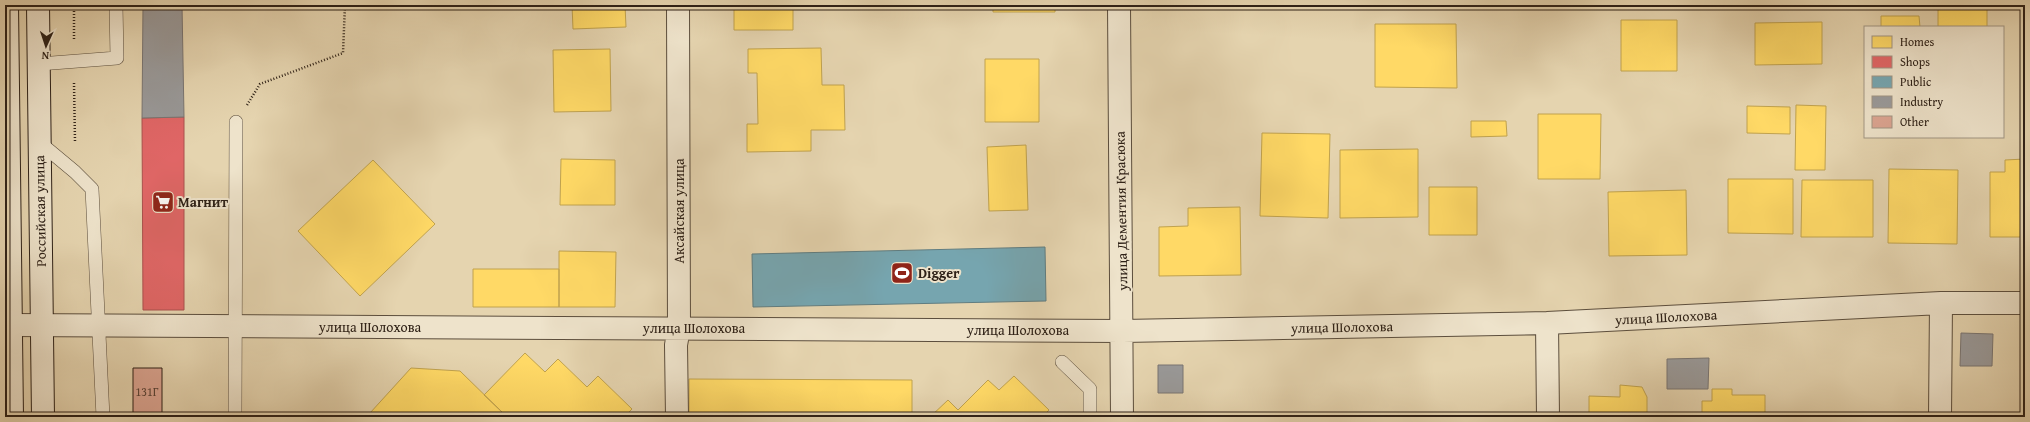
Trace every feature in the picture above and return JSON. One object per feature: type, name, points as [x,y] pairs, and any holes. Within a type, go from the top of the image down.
[{"type":"street","points":[[6,5],[12,417]]},
{"type":"street","name":"Российская улица","points":[[38,5],[43,417]]},
{"type":"street","name":"Аксайская улица","points":[[676,417],[676,345],[679,328],[678,5]]},
{"type":"street","name":"улица Дементия Красюка","points":[[1118,5],[1123,331],[1122,417]]},
{"type":"street","points":[[1940,417],[1941,303]]},
{"type":"street","name":"улица Шолохова","points":[[10,325],[1123,331],[1547,323],[1941,303],[2025,303]]},
{"type":"street","points":[[1547,323],[1548,417]]},
{"type":"lane","points":[[39,64],[116,58],[116,5]]},
{"type":"lane","points":[[235,417],[234,326],[236,122]]},
{"type":"lane","points":[[39,142],[75,172],[92,189],[103,417]]},
{"type":"lane","points":[[1062,362],[1090,389],[1090,417]]},
{"type":"path","points":[[236,122],[260,84],[343,53],[345,5]]},
{"type":"building: Homes","points":[[572,5],[625,5],[626,27],[573,29]]},
{"type":"building: Homes","points":[[734,5],[793,5],[793,30],[734,30]]},
{"type":"building: Homes","points":[[993,5],[1055,5],[1055,12],[993,12]]},
{"type":"building: Homes","points":[[1169,5],[1240,5],[1240,7],[1169,7]]},
{"type":"building: Homes","points":[[1987,5],[1987,26],[1938,26],[1938,6]]},
{"type":"building: Homes","points":[[1881,16],[1919,16],[1920,26],[1881,26]]},
{"type":"building: Homes","points":[[1621,20],[1677,20],[1677,71],[1621,71]]},
{"type":"building: Homes","points":[[1822,22],[1822,64],[1755,65],[1755,23]]},
{"type":"building: Homes","points":[[1375,24],[1456,24],[1457,88],[1375,87]]},
{"type":"building: Homes","points":[[821,48],[822,85],[844,85],[845,130],[811,130],[811,151],[747,152],[747,124],[758,124],[757,73],[748,73],[748,49]]},
{"type":"building: Homes","points":[[610,49],[611,111],[554,112],[553,50]]},
{"type":"building: Homes","points":[[985,59],[1039,59],[1039,122],[985,122]]},
{"type":"building: Homes","points":[[1796,105],[1826,106],[1825,170],[1795,170]]},
{"type":"building: Homes","points":[[1747,106],[1790,107],[1790,134],[1747,133]]},
{"type":"building: Homes","points":[[1538,114],[1601,114],[1600,179],[1538,179]]},
{"type":"building: Homes","points":[[1471,121],[1506,121],[1507,136],[1471,137]]},
{"type":"building: Homes","points":[[1262,133],[1330,134],[1328,218],[1260,216]]},
{"type":"building: Homes","points":[[1026,145],[1028,210],[989,211],[987,147]]},
{"type":"building: Homes","points":[[1418,149],[1418,217],[1340,218],[1340,150]]},
{"type":"building: Homes","points":[[561,159],[615,160],[615,205],[560,205]]},
{"type":"building: Homes","points":[[2025,159],[2025,237],[1990,237],[1990,172],[2005,172],[2005,160]]},
{"type":"building: Homes","points":[[373,160],[435,224],[360,296],[298,231]]},
{"type":"building: Homes","points":[[1889,169],[1958,170],[1957,244],[1888,243]]},
{"type":"building: Homes","points":[[1728,179],[1793,179],[1793,234],[1728,233]]},
{"type":"building: Homes","points":[[1802,180],[1873,180],[1873,237],[1801,237]]},
{"type":"building: Homes","points":[[1429,187],[1477,187],[1477,235],[1429,235]]},
{"type":"building: Homes","points":[[1686,190],[1687,255],[1609,256],[1608,192]]},
{"type":"building: Homes","points":[[1240,207],[1241,275],[1159,276],[1159,227],[1188,226],[1188,208]]},
{"type":"building: Homes","points":[[559,251],[616,252],[615,307],[559,307]]},
{"type":"building: Homes","points":[[473,269],[559,269],[559,307],[473,307]]},
{"type":"building: Homes","points":[[525,353],[545,372],[558,359],[587,387],[598,376],[632,409],[624,417],[500,417],[503,413],[484,395]]},
{"type":"building: Homes","points":[[411,368],[460,371],[503,413],[500,417],[374,417],[370,413]]},
{"type":"building: Homes","points":[[1014,376],[1049,410],[1042,417],[930,417],[948,400],[958,410],[988,380],[999,390]]},
{"type":"building: Homes","points":[[689,379],[912,380],[912,417],[689,417]]},
{"type":"building: Homes","points":[[1620,385],[1642,387],[1647,397],[1647,417],[1589,417],[1589,396],[1620,397]]},
{"type":"building: Homes","points":[[1712,389],[1732,389],[1732,395],[1765,395],[1765,417],[1702,417],[1702,401],[1712,401]]},
{"type":"building: Shops","name":"Магнит","points":[[184,117],[184,310],[143,310],[142,118]]},
{"type":"building: Public","points":[[1045,247],[1046,301],[753,307],[752,254]]},
{"type":"building: Industry","points":[[143,5],[182,5],[184,117],[142,118]]},
{"type":"building: Industry","points":[[1961,333],[1993,334],[1992,366],[1960,366]]},
{"type":"building: Industry","points":[[1709,358],[1708,389],[1667,389],[1667,359]]},
{"type":"building: Industry","points":[[1158,365],[1183,365],[1183,393],[1158,393]]},
{"type":"building: Other","points":[[133,368],[162,368],[162,417],[133,417]]},
{"type":"place","name":"Магнит","points":[[163,202]]},
{"type":"place","name":"Digger","points":[[902,273]]}]
